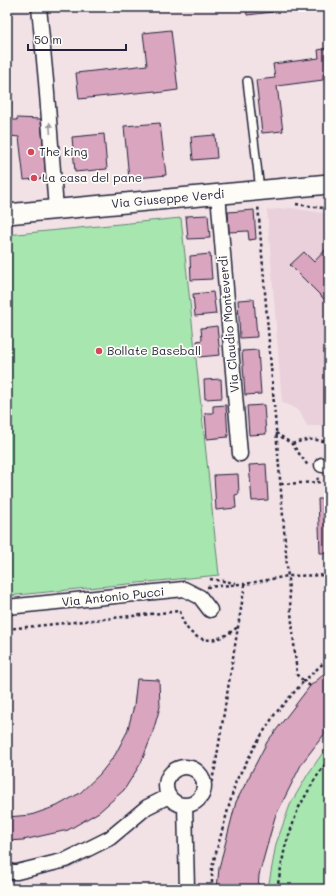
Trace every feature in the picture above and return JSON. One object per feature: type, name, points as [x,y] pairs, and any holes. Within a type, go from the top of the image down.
[{"type":"street","points":[[39,7],[56,209]]},
{"type":"street","name":"Via Giuseppe Verdi","points":[[7,214],[218,194],[259,197],[329,184]]},
{"type":"street","name":"Via Claudio Monteverdi","points":[[218,194],[240,454]]},
{"type":"street","points":[[184,589],[200,597],[210,610]]},
{"type":"street","name":"Via Antonio Pucci","points":[[7,608],[184,589]]},
{"type":"street","points":[[186,767],[196,770],[204,782],[204,788],[202,796],[197,801],[192,804],[178,804],[168,791],[168,779],[174,771],[186,767]]},
{"type":"street","points":[[10,874],[66,860],[110,838],[146,807],[168,791]]},
{"type":"street","points":[[185,805],[187,889]]},
{"type":"lane","points":[[247,81],[259,197]]},
{"type":"path","points":[[259,197],[276,433],[297,675],[310,686]]},
{"type":"path","points":[[276,433],[292,444],[320,469],[320,482],[281,484]]},
{"type":"path","points":[[292,444],[307,439],[329,443]]},
{"type":"path","points":[[184,589],[245,584],[288,576],[329,575]]},
{"type":"path","points":[[210,579],[241,584]]},
{"type":"path","points":[[204,788],[210,788],[215,768],[245,584]]},
{"type":"path","points":[[7,628],[180,611],[181,618],[187,629],[192,634],[204,639],[217,639],[238,627]]},
{"type":"path","points":[[212,889],[212,867],[236,782],[259,739],[275,714],[304,681],[329,658]]},
{"type":"path","points":[[277,889],[285,847],[298,809],[315,779],[329,759]]},
{"type":"shaded area","points":[[292,208],[329,214],[329,426],[307,426],[301,414],[296,409],[282,403],[267,210]]},
{"type":"green space","points":[[181,218],[219,575],[7,596],[7,235]]},
{"type":"green space","points":[[329,744],[329,889],[268,889],[276,844],[290,805],[308,774]]},
{"type":"building","points":[[246,7],[272,7],[273,12],[247,15]]},
{"type":"building","points":[[171,30],[178,90],[79,99],[76,73],[147,65],[143,33]]},
{"type":"building","points":[[329,48],[329,73],[323,74],[323,80],[277,86],[283,131],[262,133],[256,80],[275,78],[273,64],[319,58],[318,50]]},
{"type":"building","points":[[7,90],[12,90],[10,136],[7,136]]},
{"type":"building","points":[[17,118],[41,119],[46,178],[24,180],[19,137],[10,136],[11,120],[17,120]]},
{"type":"building","points":[[160,123],[166,175],[129,179],[124,126]]},
{"type":"building","points":[[104,134],[107,169],[75,172],[72,137]]},
{"type":"building","points":[[215,135],[217,158],[193,160],[191,137]]},
{"type":"building","points":[[254,210],[256,239],[249,240],[248,231],[229,232],[228,212]]},
{"type":"building","points":[[208,215],[210,238],[188,239],[186,216]]},
{"type":"building","points":[[329,246],[329,304],[290,265],[304,252],[314,262]]},
{"type":"building","points":[[210,254],[212,279],[191,280],[190,256]]},
{"type":"building","points":[[213,292],[216,314],[195,316],[193,294]]},
{"type":"building","points":[[254,299],[257,337],[240,338],[238,300]]},
{"type":"building","points":[[217,326],[220,355],[199,357],[197,341],[202,340],[201,328]]},
{"type":"building","points":[[258,350],[261,394],[245,395],[242,351]]},
{"type":"building","points":[[221,379],[222,398],[205,399],[204,380]]},
{"type":"building","points":[[226,405],[228,437],[207,439],[205,413],[213,413],[213,406]]},
{"type":"building","points":[[264,405],[266,434],[249,435],[247,406]]},
{"type":"building","points":[[266,464],[268,500],[252,501],[249,465]]},
{"type":"building","points":[[238,474],[239,494],[235,495],[236,508],[216,510],[214,475]]},
{"type":"building","points":[[318,499],[329,499],[329,553],[320,553]]},
{"type":"building","points":[[329,670],[329,728],[302,763],[275,817],[259,875],[258,889],[217,889],[219,868],[236,802],[267,742],[310,686]]},
{"type":"building","points":[[137,679],[159,680],[160,707],[152,735],[141,763],[124,790],[99,812],[68,830],[23,840],[7,841],[7,817],[31,815],[57,806],[80,793],[100,774],[115,755],[127,732],[134,706]]},
{"type":"place","name":"The king","points":[[31,152]]},
{"type":"place","name":"La casa del pane","points":[[34,178]]},
{"type":"place","name":"Bollate Baseball","points":[[99,351]]}]
